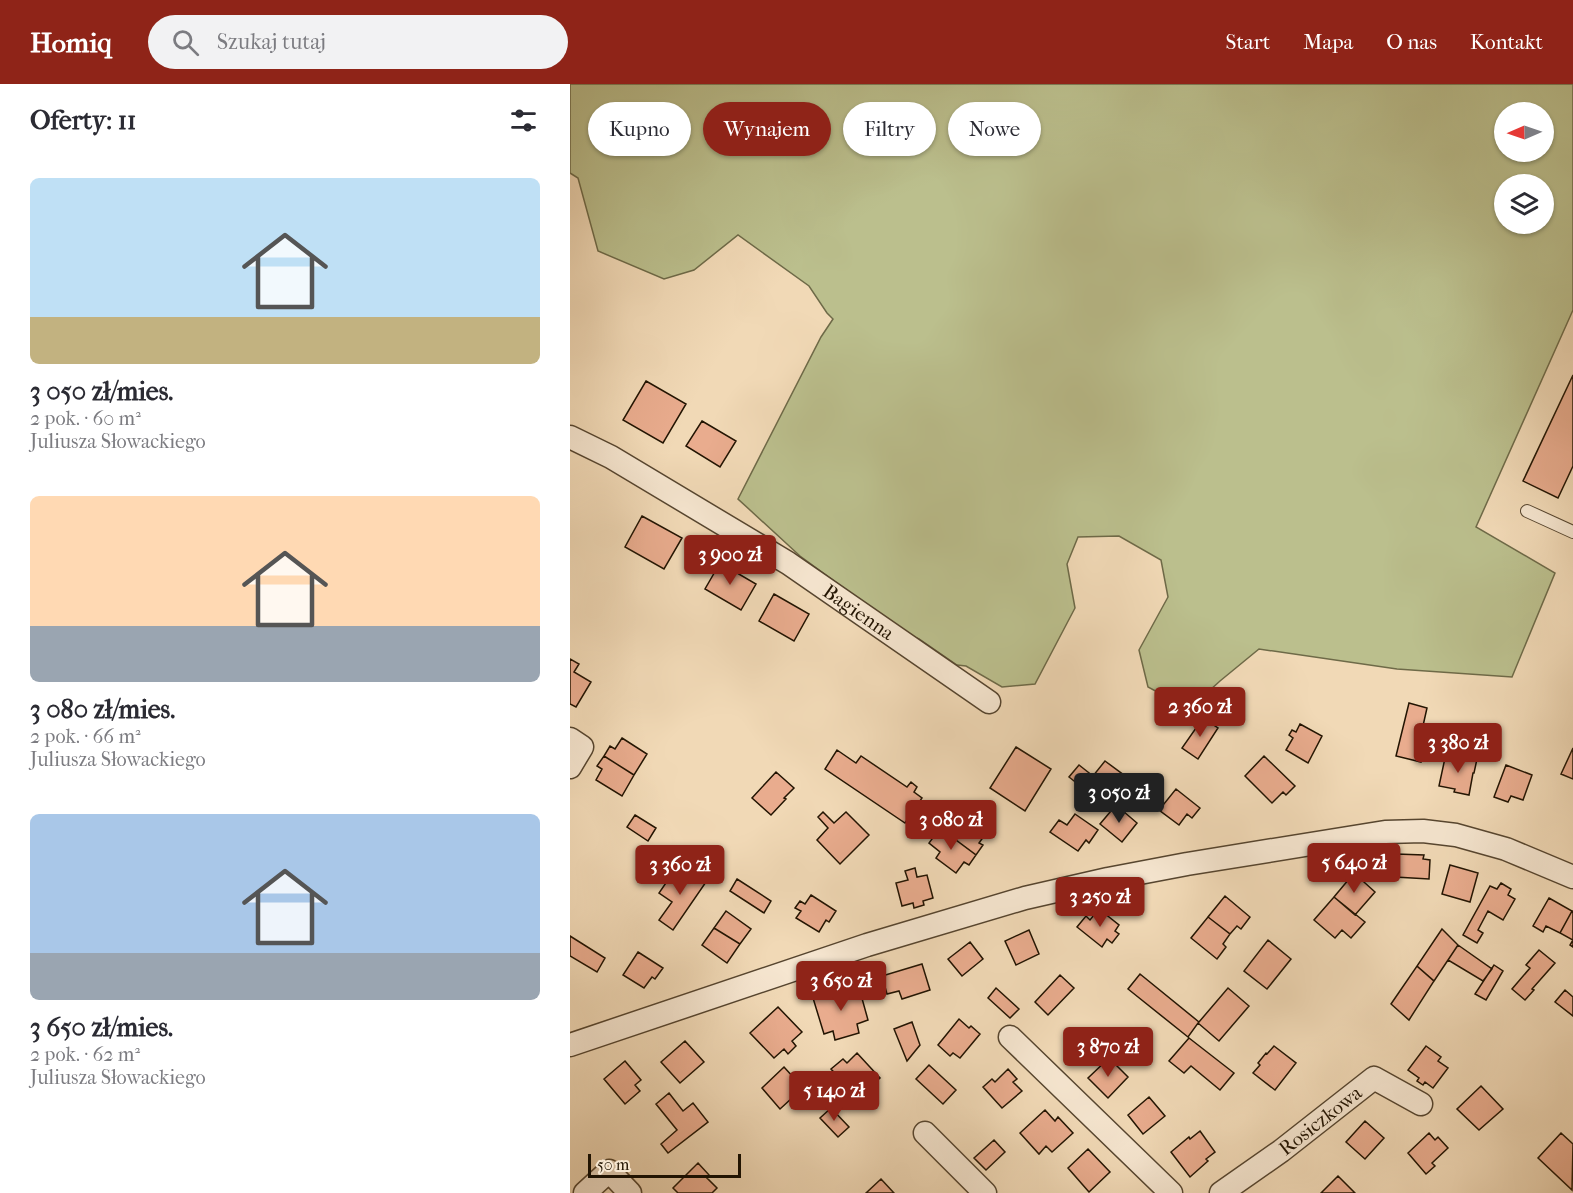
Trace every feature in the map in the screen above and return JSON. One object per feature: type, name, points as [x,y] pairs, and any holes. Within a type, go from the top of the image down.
[{"type":"street","name":"Bagienna","points":[[570,437],[611,457],[788,562],[989,702]]},
{"type":"street","points":[[570,739],[582,747],[570,768]]},
{"type":"street","points":[[570,1045],[867,945],[1014,901],[1108,879],[1187,864],[1385,832],[1423,831],[1456,835],[1506,849],[1573,877]]},
{"type":"street","points":[[1010,1037],[1172,1193]]},
{"type":"street","name":"Rosiczkowa","points":[[1221,1193],[1281,1151],[1374,1078],[1421,1104]]},
{"type":"street","points":[[925,1133],[985,1193]]},
{"type":"street","points":[[585,1193],[609,1171],[630,1193]]},
{"type":"lane","points":[[1527,511],[1573,532]]},
{"type":"green space","points":[[570,84],[1573,84],[1573,310],[1476,527],[1555,573],[1512,677],[1397,669],[1259,649],[1189,709],[1148,687],[1139,650],[1168,597],[1161,560],[1119,536],[1078,537],[1067,564],[1075,608],[1035,684],[1002,687],[966,666],[957,665],[919,639],[895,629],[889,621],[800,556],[738,499],[821,337],[833,319],[809,286],[738,235],[694,270],[664,279],[598,251],[578,178],[570,173]]},
{"type":"building","points":[[1573,375],[1573,466],[1558,498],[1523,481]]},
{"type":"building","points":[[646,381],[686,404],[663,443],[623,420]]},
{"type":"building","points":[[702,421],[736,441],[720,467],[686,446]]},
{"type":"building","points":[[642,516],[682,538],[664,569],[625,547]]},
{"type":"building","points":[[720,563],[756,584],[741,610],[705,589]]},
{"type":"building","points":[[774,594],[809,614],[794,641],[759,621]]},
{"type":"building","points":[[570,659],[579,664],[574,672],[591,682],[576,707],[570,704]]},
{"type":"building","points":[[1409,703],[1427,708],[1418,748],[1424,750],[1421,762],[1396,756]]},
{"type":"building","points":[[1203,718],[1218,728],[1198,759],[1182,748]]},
{"type":"building","points":[[1300,724],[1322,736],[1308,763],[1286,750],[1293,738],[1289,735],[1292,730],[1296,732]]},
{"type":"building","points":[[622,738],[647,754],[634,775],[604,756],[610,746],[615,749]]},
{"type":"building","points":[[1016,747],[1051,769],[1025,811],[990,788]]},
{"type":"building","points":[[1573,748],[1573,779],[1561,774]]},
{"type":"building","points":[[837,750],[856,763],[861,756],[907,787],[911,782],[917,787],[914,792],[922,798],[905,823],[825,769]]},
{"type":"building","points":[[1458,755],[1477,759],[1469,795],[1439,786],[1445,758],[1457,760]]},
{"type":"building","points":[[604,756],[634,775],[622,796],[596,780],[602,769],[597,766]]},
{"type":"building","points":[[1264,756],[1295,786],[1286,795],[1283,792],[1272,803],[1245,776]]},
{"type":"building","points":[[1105,761],[1136,784],[1124,799],[1106,786],[1098,796],[1093,796],[1069,777],[1079,765],[1093,776]]},
{"type":"building","points":[[1506,765],[1532,775],[1523,800],[1511,796],[1508,802],[1494,797]]},
{"type":"building","points":[[776,772],[794,788],[771,815],[752,798]]},
{"type":"building","points":[[1176,789],[1200,808],[1192,818],[1187,814],[1179,825],[1159,810]]},
{"type":"building","points":[[1116,805],[1137,823],[1122,842],[1100,824]]},
{"type":"building","points":[[823,812],[834,823],[846,812],[869,835],[840,864],[817,840],[828,828],[818,817]]},
{"type":"building","points":[[950,814],[961,823],[966,817],[987,832],[979,843],[983,845],[976,855],[940,828]]},
{"type":"building","points":[[1075,814],[1098,830],[1089,843],[1086,840],[1078,851],[1050,832],[1059,820],[1067,825]]},
{"type":"building","points":[[635,815],[656,828],[648,841],[627,827]]},
{"type":"building","points":[[940,828],[976,855],[969,865],[964,862],[956,873],[936,858],[940,852],[929,843]]},
{"type":"building","points":[[1396,854],[1424,855],[1423,859],[1430,860],[1429,879],[1395,877]]},
{"type":"building","points":[[1450,865],[1478,873],[1470,902],[1442,894]]},
{"type":"building","points":[[683,868],[706,882],[673,930],[659,920],[672,902],[659,893],[672,874],[676,877]]},
{"type":"building","points":[[915,868],[917,877],[927,875],[933,898],[923,901],[924,905],[914,908],[913,903],[902,906],[896,883],[908,880],[905,871]]},
{"type":"building","points":[[1354,873],[1375,892],[1355,915],[1334,897]]},
{"type":"building","points":[[737,879],[771,901],[764,913],[730,891]]},
{"type":"building","points":[[1501,883],[1511,889],[1508,895],[1515,899],[1503,920],[1488,911],[1478,930],[1483,933],[1477,943],[1463,935],[1490,886],[1497,889]]},
{"type":"building","points":[[811,895],[836,911],[829,922],[826,920],[819,932],[796,918],[801,911],[795,908],[800,901],[805,904]]},
{"type":"building","points":[[1225,896],[1250,917],[1241,929],[1237,926],[1230,934],[1208,917]]},
{"type":"building","points":[[1334,897],[1365,922],[1351,938],[1342,930],[1335,938],[1314,920]]},
{"type":"building","points":[[1549,898],[1572,911],[1560,933],[1546,926],[1543,932],[1533,926]]},
{"type":"building","points":[[1099,909],[1119,925],[1115,931],[1119,934],[1112,943],[1107,939],[1102,947],[1077,927],[1086,916],[1090,920]]},
{"type":"building","points":[[726,911],[751,929],[740,944],[714,928]]},
{"type":"building","points":[[1573,911],[1573,940],[1560,933]]},
{"type":"building","points":[[1208,917],[1230,934],[1223,944],[1226,947],[1217,959],[1191,938]]},
{"type":"building","points":[[714,928],[740,944],[727,963],[702,945]]},
{"type":"building","points":[[1442,929],[1458,945],[1434,981],[1417,966]]},
{"type":"building","points":[[1029,930],[1039,954],[1016,965],[1005,941]]},
{"type":"building","points":[[570,936],[605,958],[597,972],[570,956]]},
{"type":"building","points":[[1268,940],[1291,959],[1267,989],[1244,971]]},
{"type":"building","points":[[970,942],[983,959],[962,976],[948,959]]},
{"type":"building","points":[[1458,945],[1492,969],[1483,981],[1448,960]]},
{"type":"building","points":[[1539,950],[1555,963],[1525,1000],[1512,989],[1530,968],[1526,965]]},
{"type":"building","points":[[638,952],[663,968],[644,988],[623,975]]},
{"type":"building","points":[[922,964],[930,990],[902,999],[899,991],[887,994],[882,976]]},
{"type":"building","points":[[1494,965],[1503,971],[1486,1000],[1475,994]]},
{"type":"building","points":[[1417,966],[1434,981],[1409,1020],[1391,1004]]},
{"type":"building","points":[[1140,974],[1199,1022],[1228,988],[1249,1006],[1219,1041],[1198,1023],[1188,1037],[1128,989]]},
{"type":"building","points":[[1060,975],[1074,988],[1048,1015],[1035,1002]]},
{"type":"building","points":[[858,984],[868,1020],[857,1024],[859,1033],[835,1040],[833,1031],[824,1034],[813,998]]},
{"type":"building","points":[[996,988],[1019,1009],[1010,1018],[988,998]]},
{"type":"building","points":[[1565,990],[1573,997],[1573,1016],[1555,1002]]},
{"type":"building","points":[[778,1007],[802,1032],[792,1041],[796,1046],[788,1054],[784,1049],[774,1058],[750,1033]]},
{"type":"building","points":[[959,1019],[980,1034],[960,1058],[953,1053],[950,1056],[938,1045]]},
{"type":"building","points":[[912,1022],[920,1045],[907,1061],[894,1029]]},
{"type":"building","points":[[1189,1038],[1234,1073],[1220,1090],[1191,1066],[1184,1073],[1169,1061]]},
{"type":"building","points":[[685,1041],[704,1062],[680,1083],[661,1062]]},
{"type":"building","points":[[1274,1046],[1296,1063],[1275,1090],[1253,1073],[1260,1065],[1258,1063]]},
{"type":"building","points":[[1426,1046],[1441,1057],[1438,1061],[1448,1068],[1433,1088],[1425,1082],[1423,1085],[1417,1081],[1419,1078],[1408,1070]]},
{"type":"building","points":[[857,1053],[880,1078],[856,1096],[831,1069],[843,1059],[847,1063]]},
{"type":"building","points":[[1109,1058],[1128,1077],[1108,1098],[1088,1078]]},
{"type":"building","points":[[625,1061],[641,1080],[635,1085],[640,1091],[625,1104],[604,1079]]},
{"type":"building","points":[[929,1065],[956,1090],[943,1104],[916,1079]]},
{"type":"building","points":[[784,1067],[803,1088],[780,1109],[762,1088]]},
{"type":"building","points":[[1008,1069],[1017,1079],[1013,1082],[1022,1091],[1002,1108],[983,1087],[992,1079],[995,1082]]},
{"type":"building","points":[[1481,1086],[1503,1109],[1479,1130],[1457,1109]]},
{"type":"building","points":[[669,1093],[683,1111],[693,1103],[708,1122],[668,1153],[661,1144],[677,1130],[656,1104]]},
{"type":"building","points":[[1149,1097],[1165,1116],[1143,1134],[1128,1115]]},
{"type":"building","points":[[831,1108],[849,1127],[838,1137],[820,1118]]},
{"type":"building","points":[[1045,1110],[1055,1121],[1058,1117],[1073,1133],[1052,1152],[1046,1146],[1039,1154],[1020,1133]]},
{"type":"building","points":[[1365,1121],[1384,1138],[1365,1159],[1346,1142]]},
{"type":"building","points":[[1200,1131],[1215,1152],[1190,1177],[1171,1152]]},
{"type":"building","points":[[1429,1133],[1435,1140],[1438,1137],[1448,1148],[1432,1163],[1435,1166],[1426,1174],[1408,1153]]},
{"type":"building","points":[[1561,1133],[1573,1144],[1572,1190],[1538,1158]]},
{"type":"building","points":[[994,1140],[1005,1152],[986,1170],[974,1158]]},
{"type":"building","points":[[1088,1149],[1110,1172],[1089,1192],[1068,1168]]},
{"type":"building","points":[[698,1163],[710,1176],[707,1178],[717,1188],[712,1193],[678,1193],[673,1188]]},
{"type":"building","points":[[1338,1176],[1355,1193],[1321,1193]]},
{"type":"building","points":[[881,1179],[894,1193],[866,1193]]}]
